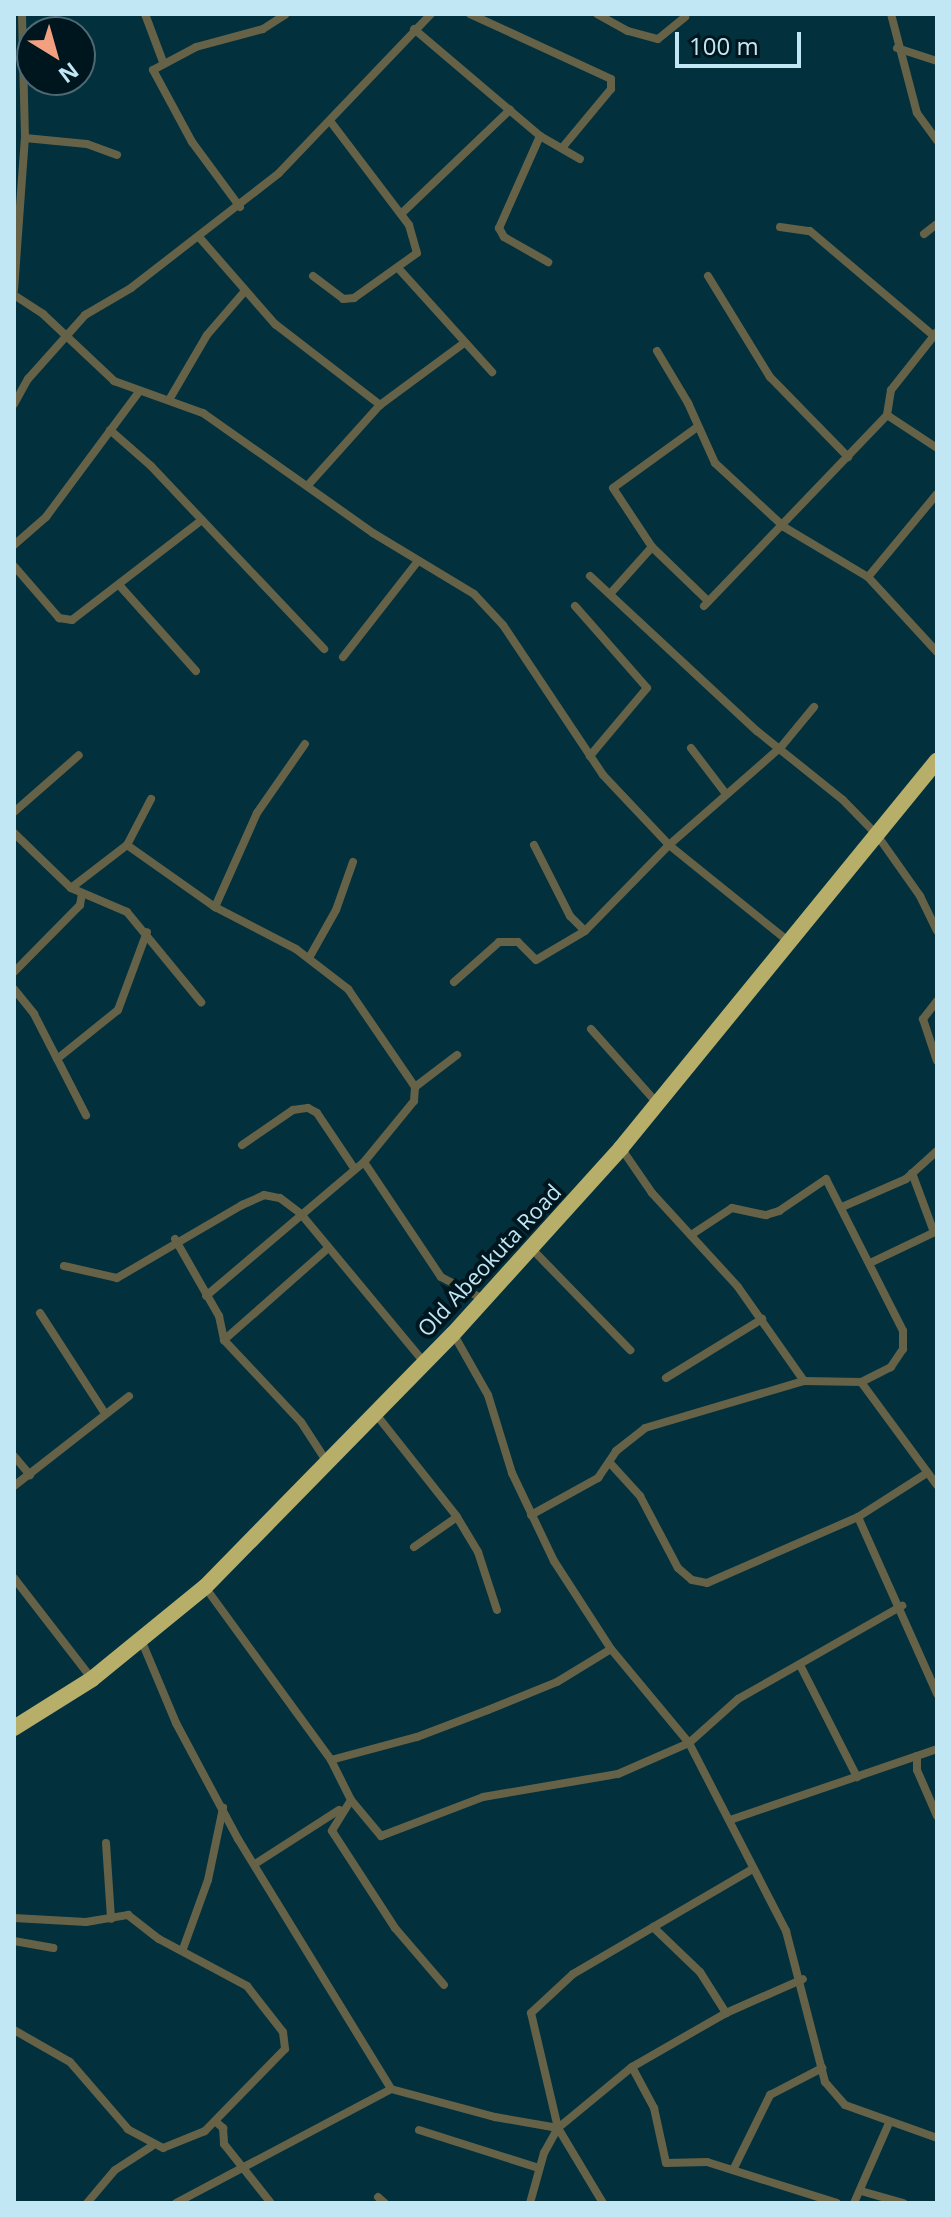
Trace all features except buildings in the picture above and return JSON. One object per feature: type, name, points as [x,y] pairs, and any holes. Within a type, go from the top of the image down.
[{"type":"highway","name":"Old Abeokuta Road","points":[[14,1728],[92,1679],[142,1642],[205,1587],[453,1334],[621,1148],[937,761]]},
{"type":"street","points":[[22,14],[25,138],[14,293],[114,381],[138,393],[169,400],[203,413],[490,608],[590,756],[669,845],[789,942]]},
{"type":"street","points":[[145,14],[163,62]]},
{"type":"street","points":[[240,207],[157,83],[153,70],[163,62],[231,35],[263,29],[286,14]]},
{"type":"street","points":[[414,14],[421,22]]},
{"type":"street","points":[[14,404],[65,336],[85,315],[240,207],[330,121],[431,14]]},
{"type":"street","points":[[470,14],[611,79],[611,89],[562,148]]},
{"type":"street","points":[[597,14],[628,31],[658,39],[685,17]]},
{"type":"street","points":[[891,14],[897,48],[917,113],[937,141]]},
{"type":"street","points":[[414,29],[540,136],[580,159]]},
{"type":"street","points":[[897,48],[937,61]]},
{"type":"street","points":[[401,214],[457,155],[510,110]]},
{"type":"street","points":[[313,276],[343,299],[354,298],[399,269],[417,253],[401,214],[330,121]]},
{"type":"street","points":[[540,136],[499,228],[504,237],[548,262]]},
{"type":"street","points":[[25,138],[87,144],[117,155]]},
{"type":"street","points":[[14,155],[24,160]]},
{"type":"street","points":[[924,234],[937,224]]},
{"type":"street","points":[[696,428],[613,488],[652,547],[706,604],[784,527],[887,415],[891,390],[936,334],[810,231],[793,225],[780,227]]},
{"type":"street","points":[[199,237],[275,324],[380,405]]},
{"type":"street","points":[[399,269],[492,372]]},
{"type":"street","points":[[708,276],[770,377],[848,457]]},
{"type":"street","points":[[169,400],[207,335],[244,292]]},
{"type":"street","points":[[309,484],[380,405],[464,343]]},
{"type":"street","points":[[657,351],[688,403],[696,428],[715,463],[784,527],[868,577],[937,652]]},
{"type":"street","points":[[14,545],[46,517],[138,393]]},
{"type":"street","points":[[887,415],[937,448]]},
{"type":"street","points":[[110,430],[202,520],[324,649]]},
{"type":"street","points":[[868,577],[937,494]]},
{"type":"street","points":[[14,566],[64,620],[85,614],[202,520]]},
{"type":"street","points":[[610,594],[652,547]]},
{"type":"street","points":[[343,657],[418,561]]},
{"type":"street","points":[[590,576],[704,684],[781,747],[877,835],[920,896],[937,931]]},
{"type":"street","points":[[120,586],[196,671]]},
{"type":"street","points":[[575,606],[647,688],[590,756]]},
{"type":"street","points":[[454,982],[499,942],[518,942],[536,960],[585,931],[669,845],[781,747],[814,707]]},
{"type":"street","points":[[215,907],[257,813],[305,744]]},
{"type":"street","points":[[691,748],[726,794]]},
{"type":"street","points":[[14,812],[79,755]]},
{"type":"street","points":[[71,888],[127,845],[151,799]]},
{"type":"street","points":[[14,833],[71,888],[112,902],[147,932],[201,1002]]},
{"type":"street","points":[[127,845],[215,907],[309,958],[348,989],[415,1087],[414,1101],[364,1162],[206,1296]]},
{"type":"street","points":[[534,845],[570,916],[585,931]]},
{"type":"street","points":[[309,958],[336,910],[353,862]]},
{"type":"street","points":[[14,972],[80,905],[82,894]]},
{"type":"street","points":[[57,1059],[118,1010],[147,932]]},
{"type":"street","points":[[14,989],[57,1059],[86,1115]]},
{"type":"street","points":[[937,1001],[923,1019],[937,1061]]},
{"type":"street","points":[[591,1029],[658,1103]]},
{"type":"street","points":[[415,1087],[457,1055]]},
{"type":"street","points":[[242,1145],[293,1110],[308,1108],[317,1113],[354,1168]]},
{"type":"street","points":[[621,1148],[762,1319],[804,1381]]},
{"type":"street","points":[[842,1207],[912,1173],[937,1151]]},
{"type":"street","points":[[364,1162],[441,1277],[483,1299]]},
{"type":"street","points":[[870,1263],[935,1232],[912,1173]]},
{"type":"street","points":[[531,1515],[593,1481],[625,1442],[668,1418],[738,1403],[804,1381],[861,1382],[891,1367],[905,1341],[831,1183],[819,1180],[779,1211],[766,1215],[732,1208],[691,1235]]},
{"type":"street","points":[[64,1266],[117,1278],[175,1239],[264,1195],[280,1198],[301,1214],[326,1250],[424,1362]]},
{"type":"street","points":[[175,1239],[219,1316],[224,1340],[301,1422],[327,1462]]},
{"type":"street","points":[[530,1247],[630,1350]]},
{"type":"street","points":[[224,1340],[326,1250]]},
{"type":"street","points":[[40,1313],[104,1412]]},
{"type":"street","points":[[666,1378],[762,1319]]},
{"type":"street","points":[[453,1334],[488,1395],[502,1448],[531,1515],[611,1649],[689,1743],[786,1931],[803,1979],[825,2082],[845,2105],[937,2138]]},
{"type":"street","points":[[861,1382],[937,1485]]},
{"type":"street","points":[[14,1486],[85,1434],[104,1412],[129,1396]]},
{"type":"street","points":[[375,1413],[457,1517],[478,1552],[497,1610]]},
{"type":"street","points":[[14,1456],[30,1475]]},
{"type":"street","points":[[610,1463],[640,1496],[678,1568],[692,1580],[707,1583],[858,1517],[927,1473]]},
{"type":"street","points":[[414,1547],[457,1517]]},
{"type":"street","points":[[858,1517],[902,1606],[937,1694]]},
{"type":"street","points":[[14,1578],[92,1679]]},
{"type":"street","points":[[205,1587],[331,1760],[351,1800],[381,1836],[483,1797],[618,1774],[689,1743],[714,1715],[902,1606]]},
{"type":"street","points":[[142,1642],[176,1723],[255,1864],[391,2089]]},
{"type":"street","points":[[331,1760],[417,1737],[488,1710],[557,1682],[611,1649]]},
{"type":"street","points":[[800,1665],[857,1777]]},
{"type":"street","points":[[730,1820],[937,1749]]},
{"type":"street","points":[[917,1756],[917,1770],[937,1816]]},
{"type":"street","points":[[905,1760],[917,1770]]},
{"type":"street","points":[[255,1864],[351,1800]]},
{"type":"street","points":[[343,1807],[332,1831],[395,1928],[444,1985]]},
{"type":"street","points":[[183,1949],[208,1880],[224,1808]]},
{"type":"street","points":[[106,1843],[111,1919]]},
{"type":"street","points":[[603,2203],[558,2128],[531,2013],[573,1974],[753,1869]]},
{"type":"street","points":[[14,1918],[111,1919],[128,1915],[247,1986],[283,2032],[285,2049],[276,2062],[215,2121],[185,2140],[163,2148],[152,2146],[128,2129],[70,2062],[14,2030]]},
{"type":"street","points":[[653,1927],[700,1972],[726,2013]]},
{"type":"street","points":[[14,1941],[53,1948]]},
{"type":"street","points":[[530,2203],[539,2168],[558,2128],[632,2067],[726,2013],[803,1979]]},
{"type":"street","points":[[632,2067],[654,2108],[666,2163],[707,2162],[837,2203]]},
{"type":"street","points":[[733,2170],[770,2095],[822,2068]]},
{"type":"street","points":[[176,2203],[391,2089],[495,2117],[558,2128]]},
{"type":"street","points":[[215,2121],[223,2128],[224,2144],[245,2165],[271,2203]]},
{"type":"street","points":[[854,2203],[889,2123]]},
{"type":"street","points":[[419,2130],[539,2168]]},
{"type":"street","points":[[87,2203],[115,2170],[152,2146]]},
{"type":"street","points":[[861,2191],[903,2203]]}]
